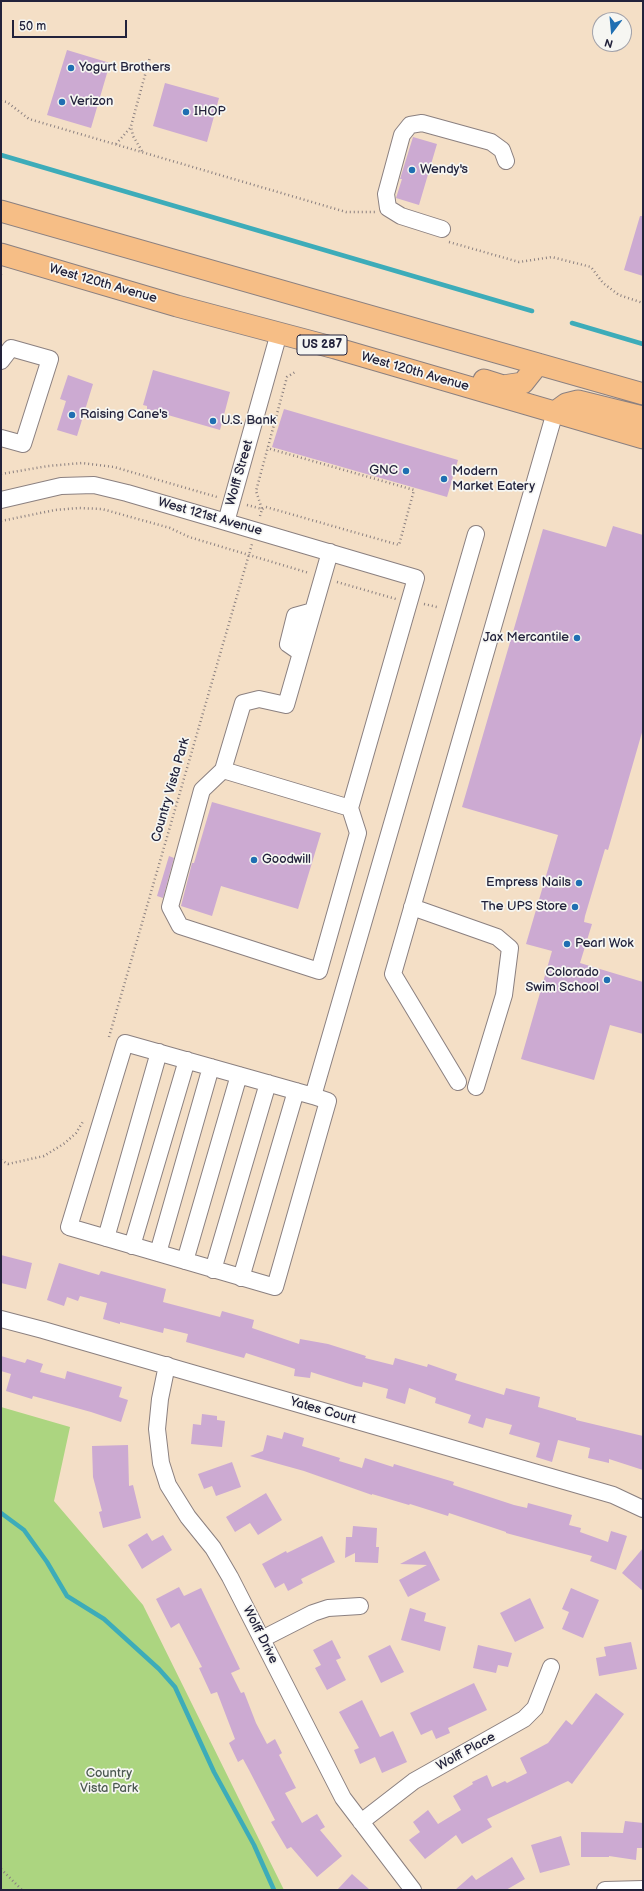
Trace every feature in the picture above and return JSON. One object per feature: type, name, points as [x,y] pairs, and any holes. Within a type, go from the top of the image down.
[{"type":"main road","points":[[1,211],[643,394]]},
{"type":"main road","name":"West 120th Avenue","points":[[1,254],[177,306],[283,334],[643,438]]},
{"type":"main road","points":[[283,334],[320,332],[503,386],[523,382],[538,364]]},
{"type":"main road","points":[[555,412],[566,404],[578,401],[643,417]]},
{"type":"street","points":[[444,235],[401,216],[388,208],[386,194],[402,135],[410,126],[422,123],[491,142],[502,150],[506,160]]},
{"type":"street","name":"Wolff Street","points":[[226,522],[283,334]]},
{"type":"street","points":[[1,361],[11,348],[50,359],[24,444],[1,438]]},
{"type":"street","points":[[458,1082],[393,974],[555,412]]},
{"type":"street","name":"West 121st Avenue","points":[[1,500],[61,486],[89,485],[116,490],[416,578],[409,601]]},
{"type":"street","points":[[313,1096],[476,534]]},
{"type":"street","points":[[330,552],[286,705],[259,699],[243,703],[223,770],[202,790],[170,907],[180,926],[319,971],[358,833],[350,808],[409,601]]},
{"type":"street","points":[[223,770],[350,808]]},
{"type":"street","points":[[412,907],[497,937],[510,948],[504,995],[476,1087]]},
{"type":"street","points":[[125,1043],[296,1091],[328,1100],[275,1288],[69,1227],[125,1043]]},
{"type":"street","points":[[106,1238],[159,1052]]},
{"type":"street","points":[[132,1246],[187,1060]]},
{"type":"street","points":[[158,1254],[211,1067]]},
{"type":"street","points":[[186,1261],[239,1075]]},
{"type":"street","points":[[213,1270],[268,1083]]},
{"type":"street","points":[[241,1278],[296,1091]]},
{"type":"street","name":"Yates Court","points":[[1,1319],[167,1365],[613,1495],[643,1509]]},
{"type":"street","name":"Wolff Drive","points":[[167,1365],[160,1399],[157,1429],[161,1463],[168,1485],[188,1517],[213,1548],[230,1577],[343,1798],[413,1890]]},
{"type":"street","points":[[262,1639],[313,1613],[328,1608],[360,1606]]},
{"type":"street","name":"Wolff Place","points":[[361,1822],[414,1781],[524,1720],[535,1708],[551,1667]]},
{"type":"street","points":[[605,1890],[643,1890]]},
{"type":"path","points":[[115,144],[131,126],[150,57]]},
{"type":"path","points":[[1,101],[7,102],[29,119],[346,212],[375,212],[380,216]]},
{"type":"path","points":[[131,126],[133,136],[142,152]]},
{"type":"path","points":[[444,235],[519,262],[552,256],[590,267],[604,283],[619,295],[643,303]]},
{"type":"path","points":[[262,508],[256,490],[287,377],[295,372]]},
{"type":"path","points":[[1,474],[48,466],[82,463],[114,467],[232,502],[262,508],[266,507],[399,545],[414,490],[267,448]]},
{"type":"path","points":[[1,521],[55,510],[78,508],[102,509],[170,528],[189,537],[398,600],[437,607]]},
{"type":"path","name":"Country Vista Park","points":[[108,1043],[262,508]]},
{"type":"path","points":[[1,1160],[8,1164],[44,1156],[65,1143],[76,1133],[85,1119]]},
{"type":"path","points":[[1,1869],[22,1890]]},
{"type":"green space","name":"Country Vista Park","points":[[1,1407],[70,1427],[54,1501],[143,1605],[284,1890],[1,1890]]},
{"type":"building","points":[[67,50],[110,63],[91,128],[47,115]]},
{"type":"building","name":"IHOP","points":[[165,83],[219,98],[207,142],[153,126]]},
{"type":"building","name":"Wendy's","points":[[413,137],[437,144],[419,205],[396,198],[402,179],[400,179]]},
{"type":"building","points":[[640,216],[643,216],[643,276],[624,270]]},
{"type":"building","points":[[153,370],[230,392],[220,430],[147,409],[147,406],[143,405]]},
{"type":"building","name":"Raising Cane's","points":[[68,375],[93,384],[77,436],[57,430],[66,401],[60,399]]},
{"type":"building","points":[[284,409],[458,460],[447,497],[272,447]]},
{"type":"building","name":"Jax Mercantile","points":[[613,526],[643,535],[643,729],[608,850],[605,849],[585,916],[584,922],[592,924],[580,963],[643,982],[643,1034],[610,1025],[594,1080],[521,1059],[552,951],[526,944],[558,835],[462,807],[543,529],[606,547]]},
{"type":"building","name":"Goodwill","points":[[212,802],[321,833],[298,909],[221,886],[212,916],[181,906],[192,863],[194,863]]},
{"type":"building","points":[[169,856],[174,858],[163,898],[157,896]]},
{"type":"building","points":[[1,1255],[32,1263],[26,1289],[1,1283]]},
{"type":"building","points":[[59,1263],[99,1275],[101,1271],[166,1289],[163,1302],[220,1317],[222,1311],[254,1320],[252,1328],[299,1344],[300,1339],[328,1344],[366,1356],[365,1358],[393,1365],[395,1358],[427,1367],[428,1364],[457,1374],[455,1380],[504,1395],[506,1388],[540,1397],[538,1407],[576,1418],[576,1420],[643,1436],[643,1470],[609,1459],[609,1463],[588,1458],[590,1448],[558,1440],[552,1462],[536,1457],[540,1443],[509,1434],[512,1425],[486,1418],[483,1428],[468,1423],[471,1415],[435,1403],[436,1398],[409,1388],[405,1404],[386,1398],[388,1389],[363,1382],[362,1387],[356,1386],[311,1372],[310,1378],[294,1376],[295,1369],[246,1353],[244,1358],[186,1342],[188,1334],[164,1328],[163,1333],[103,1319],[107,1303],[80,1296],[78,1301],[67,1297],[64,1306],[47,1300]]},
{"type":"building","points":[[1,1356],[25,1363],[27,1359],[43,1364],[40,1372],[65,1379],[67,1371],[122,1387],[119,1397],[128,1400],[121,1422],[33,1396],[32,1399],[6,1391],[11,1374],[1,1371]]},
{"type":"building","points":[[202,1414],[217,1416],[217,1420],[225,1421],[222,1447],[191,1444],[193,1424],[201,1425]]},
{"type":"building","points":[[284,1432],[304,1438],[302,1446],[340,1458],[339,1461],[362,1468],[365,1458],[393,1467],[394,1464],[454,1482],[453,1485],[514,1505],[527,1508],[528,1503],[572,1515],[569,1525],[581,1528],[580,1532],[608,1542],[611,1531],[627,1536],[616,1570],[590,1561],[592,1556],[506,1533],[449,1513],[448,1516],[410,1504],[409,1505],[372,1495],[304,1471],[250,1456],[263,1451],[267,1435],[282,1439]]},
{"type":"building","points":[[128,1445],[129,1486],[133,1485],[141,1518],[103,1528],[99,1512],[102,1511],[93,1477],[92,1446]]},
{"type":"building","points":[[232,1462],[241,1487],[216,1496],[212,1486],[204,1489],[198,1474]]},
{"type":"building","points":[[266,1493],[282,1520],[258,1535],[250,1523],[235,1532],[226,1517]]},
{"type":"building","points":[[353,1526],[377,1528],[376,1547],[379,1547],[378,1563],[355,1562],[355,1553],[345,1558],[346,1537],[352,1537]]},
{"type":"building","points":[[147,1533],[152,1541],[163,1535],[172,1550],[142,1569],[128,1545]]},
{"type":"building","points":[[322,1536],[335,1562],[301,1579],[303,1583],[288,1591],[284,1583],[275,1588],[262,1564],[286,1551],[287,1553]]},
{"type":"building","points":[[643,1548],[643,1591],[622,1573]]},
{"type":"building","points":[[425,1551],[440,1580],[408,1597],[399,1580],[427,1565],[400,1564]]},
{"type":"building","points":[[179,1587],[184,1596],[201,1588],[240,1669],[231,1673],[241,1693],[244,1692],[256,1723],[267,1744],[275,1739],[282,1753],[279,1755],[296,1788],[285,1793],[302,1823],[317,1814],[325,1827],[320,1830],[342,1856],[317,1877],[291,1847],[287,1849],[271,1822],[275,1820],[249,1770],[243,1759],[238,1762],[229,1743],[235,1739],[217,1692],[211,1694],[199,1668],[202,1667],[179,1623],[171,1628],[156,1599]]},
{"type":"building","points":[[571,1588],[599,1600],[583,1638],[562,1629],[569,1612],[562,1609]]},
{"type":"building","points":[[530,1598],[544,1628],[515,1642],[500,1613]]},
{"type":"building","points":[[410,1608],[426,1613],[424,1621],[446,1627],[440,1651],[401,1640]]},
{"type":"building","points":[[332,1640],[341,1658],[336,1660],[346,1680],[327,1690],[315,1668],[321,1665],[313,1650]]},
{"type":"building","points":[[631,1642],[637,1669],[599,1676],[596,1658],[606,1656],[604,1647]]},
{"type":"building","points":[[390,1645],[404,1672],[381,1683],[368,1656]]},
{"type":"building","points":[[478,1645],[512,1653],[508,1667],[498,1665],[496,1673],[473,1668]]},
{"type":"building","points":[[474,1683],[487,1710],[448,1728],[450,1733],[436,1739],[432,1730],[421,1735],[410,1713]]},
{"type":"building","points":[[596,1693],[624,1714],[572,1784],[568,1781],[487,1819],[492,1827],[462,1844],[456,1835],[425,1859],[409,1840],[420,1832],[413,1822],[428,1810],[438,1824],[461,1810],[453,1796],[473,1784],[472,1782],[487,1775],[492,1787],[505,1781],[507,1783],[527,1773],[520,1758],[548,1743],[566,1720],[572,1725]]},
{"type":"building","points":[[362,1700],[380,1737],[393,1731],[407,1762],[382,1773],[375,1757],[360,1764],[354,1750],[359,1748],[339,1712]]},
{"type":"building","points":[[625,1821],[643,1823],[643,1848],[637,1848],[636,1860],[609,1856],[581,1857],[581,1832],[623,1833]]},
{"type":"building","points":[[561,1836],[570,1865],[540,1873],[531,1845]]},
{"type":"building","points":[[512,1857],[525,1879],[506,1890],[455,1890],[472,1875],[476,1880]]},
{"type":"building","points":[[352,1874],[370,1890],[337,1890]]},
{"type":"waterway","points":[[1,155],[532,311]]},
{"type":"waterway","points":[[572,323],[643,344]]},
{"type":"waterway","points":[[1,1513],[24,1530],[47,1562],[67,1596],[104,1619],[159,1669],[175,1687],[214,1772],[254,1845],[274,1890]]},
{"type":"place","name":"Yogurt Brothers","points":[[71,68]]},
{"type":"place","name":"Verizon","points":[[62,102]]},
{"type":"place","name":"IHOP","points":[[186,112]]},
{"type":"place","name":"Wendy's","points":[[412,170]]},
{"type":"place","name":"Raising Cane's","points":[[72,415]]},
{"type":"place","name":"U.S. Bank","points":[[213,421]]},
{"type":"place","name":"GNC","points":[[406,471]]},
{"type":"place","name":"Modern Market Eatery","points":[[444,479]]},
{"type":"place","name":"Jax Mercantile","points":[[577,638]]},
{"type":"place","name":"Goodwill","points":[[254,860]]},
{"type":"place","name":"Empress Nails","points":[[579,883]]},
{"type":"place","name":"The UPS Store","points":[[575,907]]},
{"type":"place","name":"Pearl Wok","points":[[567,944]]},
{"type":"place","name":"Colorado Swim School","points":[[607,980]]}]
